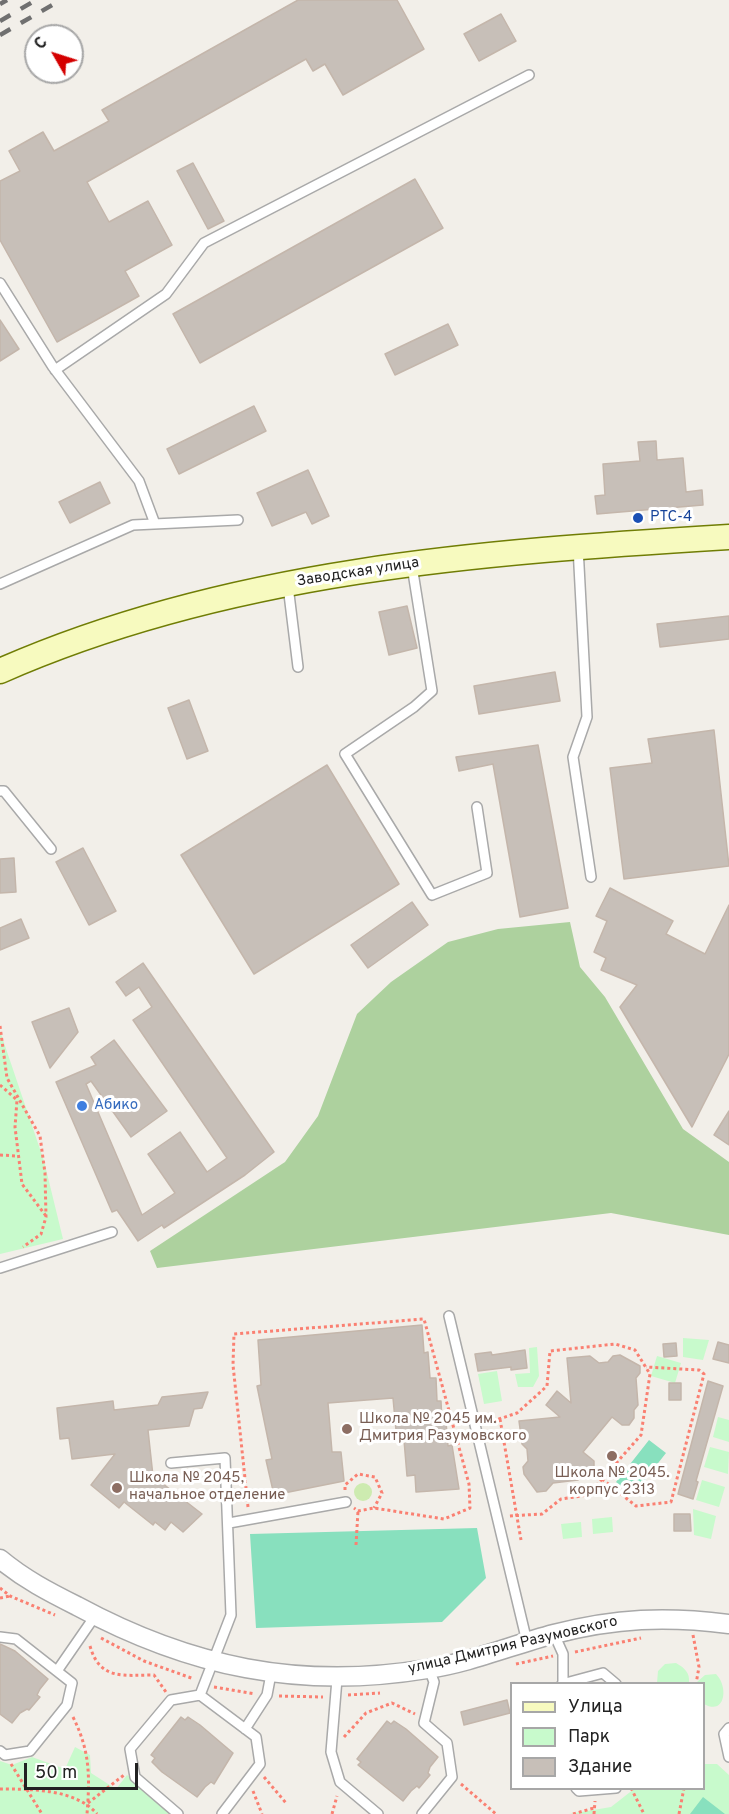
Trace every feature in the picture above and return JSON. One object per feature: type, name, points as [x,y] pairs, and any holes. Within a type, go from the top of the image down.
[{"type":"street","name":"Заводская улица","points":[[0,672],[40,654],[212,599],[287,583],[412,564],[578,546],[729,537]]},
{"type":"street","name":"улица Дмитрия Разумовского","points":[[0,1559],[22,1577],[90,1623],[168,1649],[271,1674],[337,1678],[429,1669],[527,1641],[615,1620],[678,1617],[729,1624]]},
{"type":"lane","points":[[55,370],[166,294],[204,243],[529,75]]},
{"type":"lane","points":[[0,283],[55,370],[139,481],[155,524]]},
{"type":"lane","points":[[0,584],[132,525],[238,520]]},
{"type":"lane","points":[[578,546],[587,717],[573,757],[591,877]]},
{"type":"lane","points":[[412,564],[432,691],[414,707],[345,754],[432,895],[487,873],[477,807]]},
{"type":"lane","points":[[287,583],[298,667]]},
{"type":"lane","points":[[0,790],[4,790],[51,849]]},
{"type":"lane","points":[[0,1268],[112,1232]]},
{"type":"lane","points":[[449,1316],[477,1424],[527,1641]]},
{"type":"lane","points":[[171,1463],[225,1458],[231,1615],[200,1695]]},
{"type":"lane","points":[[229,1523],[346,1502]]},
{"type":"lane","points":[[57,1671],[90,1623]]},
{"type":"lane","points":[[554,1634],[563,1654],[562,1682]]},
{"type":"lane","points":[[0,1637],[16,1639],[72,1683],[67,1705],[30,1751],[3,1753]]},
{"type":"lane","points":[[422,1814],[453,1777],[447,1743],[424,1723],[434,1682],[429,1669]]},
{"type":"lane","points":[[566,1682],[603,1673],[615,1682]]},
{"type":"lane","points":[[245,1729],[267,1695],[271,1674]]},
{"type":"lane","points":[[337,1678],[331,1752],[340,1782],[378,1814]]},
{"type":"lane","points":[[178,1814],[135,1777],[130,1749],[171,1700],[200,1695],[256,1737],[260,1764],[222,1814]]},
{"type":"lane","points":[[729,1728],[724,1734],[729,1757]]},
{"type":"path","points":[[0,1026],[0,1062]]},
{"type":"path","points":[[1,1057],[17,1100],[40,1136],[46,1217],[40,1234],[15,1251]]},
{"type":"path","points":[[0,1085],[17,1100]]},
{"type":"path","points":[[17,1100],[16,1156],[22,1184],[46,1217]]},
{"type":"path","points":[[0,1155],[16,1156]]},
{"type":"path","points":[[250,1520],[233,1365],[234,1334],[424,1320],[469,1484],[470,1508],[444,1519],[374,1508],[358,1511],[346,1502],[345,1485],[358,1474],[375,1477],[382,1493],[374,1508]]},
{"type":"path","points":[[477,1424],[517,1413],[547,1386],[550,1351],[615,1344],[635,1350],[650,1374],[641,1435],[588,1495],[561,1499],[542,1514],[499,1517]]},
{"type":"path","points":[[602,1479],[636,1506],[671,1502],[704,1374],[699,1370],[646,1367]]},
{"type":"path","points":[[500,1419],[521,1540]]},
{"type":"path","points":[[357,1545],[358,1511]]},
{"type":"path","points":[[0,1598],[10,1596]]},
{"type":"path","points":[[90,1623],[93,1658],[107,1672],[126,1676],[154,1674],[171,1700]]},
{"type":"path","points":[[692,1631],[699,1667],[696,1682]]},
{"type":"path","points":[[331,1752],[366,1713],[392,1703],[425,1719]]},
{"type":"path","points":[[67,1705],[85,1741],[87,1814]]},
{"type":"path","points":[[3,1753],[42,1814]]},
{"type":"path","points":[[88,1803],[134,1768]]},
{"type":"path","points":[[254,1772],[263,1776],[286,1803]]},
{"type":"path","points":[[453,1777],[496,1814]]},
{"type":"path","points":[[332,1814],[340,1782]]},
{"type":"path","points":[[245,1784],[255,1792],[261,1814]]},
{"type":"path","points":[[0,1789],[28,1789],[88,1803],[97,1814]]},
{"type":"path","points":[[633,1790],[644,1814]]},
{"type":"path","points":[[679,1814],[684,1790]]},
{"type":"path","points":[[573,1814],[594,1808]]},
{"type":"green space","points":[[570,922],[580,967],[605,997],[683,1129],[729,1162],[729,1235],[611,1213],[157,1268],[150,1251],[285,1162],[318,1116],[357,1014],[391,982],[448,942],[498,929]]},
{"type":"green space","points":[[0,1031],[44,1161],[63,1239],[0,1254]]},
{"type":"green space","points":[[683,1338],[709,1340],[703,1360],[683,1357]]},
{"type":"green space","points":[[537,1347],[539,1376],[533,1387],[518,1387],[515,1374],[530,1373],[529,1348]]},
{"type":"green space","points":[[657,1356],[681,1363],[675,1383],[651,1376]]},
{"type":"green space","points":[[497,1371],[502,1401],[484,1404],[478,1374]]},
{"type":"green space","points":[[718,1417],[729,1420],[729,1442],[713,1437]]},
{"type":"green space","points":[[649,1440],[666,1453],[633,1495],[616,1482]]},
{"type":"green space","points":[[710,1447],[729,1452],[728,1474],[704,1467]]},
{"type":"green space","points":[[702,1480],[725,1487],[719,1507],[696,1500]]},
{"type":"green space","points":[[359,1483],[367,1483],[372,1488],[370,1499],[359,1501],[354,1496],[354,1488]]},
{"type":"green space","points":[[693,1509],[716,1516],[711,1539],[694,1535]]},
{"type":"green space","points":[[612,1517],[613,1532],[593,1534],[592,1519]]},
{"type":"green space","points":[[581,1522],[582,1537],[563,1539],[561,1524]]},
{"type":"green space","points":[[477,1528],[486,1578],[442,1622],[256,1628],[250,1534]]},
{"type":"green space","points":[[676,1663],[682,1667],[689,1676],[689,1682],[657,1682],[658,1671],[665,1664]]},
{"type":"green space","points":[[716,1674],[723,1686],[723,1698],[717,1706],[705,1704],[705,1682],[697,1682],[705,1675]]},
{"type":"green space","points":[[75,1747],[90,1755],[91,1773],[116,1789],[127,1775],[177,1814],[0,1814],[0,1761],[12,1765],[32,1757],[65,1769]]},
{"type":"green space","points":[[705,1764],[717,1764],[729,1775],[729,1814],[569,1814],[611,1807],[633,1790],[705,1790]]},
{"type":"green space","points":[[703,1797],[725,1814],[690,1814]]},
{"type":"building","points":[[298,0],[397,0],[424,49],[343,95],[325,64],[313,71],[306,59],[87,182],[109,222],[148,201],[172,245],[125,271],[139,296],[57,342],[0,240],[0,181],[20,171],[9,151],[43,132],[54,151],[109,121],[102,110]]},
{"type":"building","points":[[501,14],[516,41],[479,61],[464,34]]},
{"type":"building","points":[[193,163],[224,221],[208,229],[177,171]]},
{"type":"building","points":[[415,179],[443,228],[200,363],[173,314]]},
{"type":"building","points":[[0,320],[19,349],[0,361]]},
{"type":"building","points":[[448,324],[458,345],[395,375],[385,354]]},
{"type":"building","points":[[254,406],[266,431],[179,474],[167,449]]},
{"type":"building","points":[[656,441],[657,460],[683,458],[686,492],[702,490],[703,505],[597,514],[595,496],[605,495],[603,464],[640,461],[638,442]]},
{"type":"building","points":[[308,470],[329,516],[312,524],[306,512],[272,526],[257,493]]},
{"type":"building","points":[[100,482],[110,503],[70,523],[59,502]]},
{"type":"building","points":[[407,606],[417,648],[389,655],[379,612]]},
{"type":"building","points":[[729,616],[729,639],[660,647],[657,624]]},
{"type":"building","points":[[555,672],[560,701],[479,714],[474,686]]},
{"type":"building","points":[[189,700],[208,751],[187,759],[168,708]]},
{"type":"building","points":[[714,730],[729,866],[624,879],[610,768],[652,763],[648,739]]},
{"type":"building","points":[[538,745],[568,908],[520,917],[493,764],[459,771],[456,757]]},
{"type":"building","points":[[327,765],[399,884],[254,974],[181,855]]},
{"type":"building","points":[[83,848],[116,911],[89,925],[56,862]]},
{"type":"building","points":[[14,858],[16,892],[0,893],[0,859]]},
{"type":"building","points":[[610,888],[673,921],[666,934],[705,954],[729,905],[729,1054],[692,1127],[620,1007],[637,985],[601,970],[606,958],[594,952],[607,921],[596,916]]},
{"type":"building","points":[[412,902],[428,925],[368,968],[351,945]]},
{"type":"building","points":[[21,919],[29,938],[0,950],[0,928]]},
{"type":"building","points":[[143,963],[274,1152],[245,1175],[164,1228],[162,1225],[138,1241],[117,1210],[112,1212],[56,1082],[96,1065],[91,1057],[114,1040],[167,1111],[131,1137],[91,1081],[86,1084],[142,1215],[175,1193],[148,1154],[180,1132],[207,1172],[227,1158],[133,1020],[152,1007],[139,987],[126,996],[116,982]]},
{"type":"building","points":[[69,1008],[78,1032],[50,1068],[32,1022]]},
{"type":"building","points":[[729,1111],[729,1145],[714,1135]]},
{"type":"building","points":[[422,1325],[424,1353],[428,1352],[430,1378],[436,1378],[437,1401],[441,1401],[442,1422],[446,1422],[448,1446],[452,1445],[459,1489],[416,1492],[415,1475],[407,1476],[404,1440],[397,1441],[393,1398],[328,1403],[332,1452],[341,1452],[344,1481],[274,1495],[266,1460],[272,1459],[257,1386],[261,1385],[258,1340]]},
{"type":"building","points":[[718,1342],[729,1345],[729,1363],[713,1359]]},
{"type":"building","points":[[676,1343],[677,1356],[664,1357],[663,1344]]},
{"type":"building","points":[[525,1350],[527,1368],[511,1370],[511,1367],[478,1371],[475,1354],[491,1352],[492,1355]]},
{"type":"building","points":[[620,1355],[640,1366],[640,1373],[636,1378],[638,1405],[634,1410],[634,1418],[629,1425],[622,1425],[612,1417],[583,1452],[594,1461],[594,1469],[589,1475],[582,1476],[578,1480],[553,1483],[546,1491],[537,1492],[524,1474],[523,1467],[528,1461],[527,1449],[522,1444],[519,1421],[560,1417],[546,1405],[557,1391],[571,1403],[567,1358],[590,1356],[599,1363],[608,1362],[613,1356]]},
{"type":"building","points":[[708,1381],[723,1386],[693,1499],[678,1494]]},
{"type":"building","points":[[669,1383],[681,1383],[681,1400],[669,1400]]},
{"type":"building","points":[[208,1392],[202,1408],[194,1409],[189,1426],[148,1430],[153,1476],[202,1514],[183,1532],[171,1522],[165,1530],[155,1522],[153,1525],[124,1502],[119,1508],[91,1485],[115,1454],[72,1459],[69,1438],[60,1439],[57,1408],[113,1401],[114,1410],[158,1405],[162,1397]]},
{"type":"building","points":[[674,1514],[690,1514],[691,1531],[674,1531]]},
{"type":"building","points":[[0,1644],[15,1651],[48,1679],[37,1695],[40,1697],[29,1710],[20,1713],[12,1723],[0,1714]]},
{"type":"building","points":[[507,1700],[510,1713],[464,1725],[461,1712]]},
{"type":"building","points":[[181,1717],[185,1720],[188,1717],[200,1725],[233,1753],[214,1784],[211,1782],[197,1797],[152,1762],[155,1758],[151,1755]]},
{"type":"building","points":[[387,1721],[391,1724],[394,1721],[406,1729],[438,1757],[430,1767],[428,1773],[430,1775],[403,1801],[358,1765],[361,1762],[357,1759]]},
{"type":"railway","points":[[0,4],[7,0]]},
{"type":"railway","points":[[0,21],[36,0]]},
{"type":"railway","points":[[0,35],[61,0]]},
{"type":"place","name":"РТС-4","points":[[638,518]]},
{"type":"place","name":"Абико","points":[[82,1106]]},
{"type":"place","name":"Школа № 2045 им. Дмитрия Разумовского","points":[[347,1429]]},
{"type":"place","name":"Школа № 2045. корпус 2313","points":[[612,1456]]},
{"type":"place","name":"Школа № 2045, начальное отделение","points":[[117,1488]]}]
